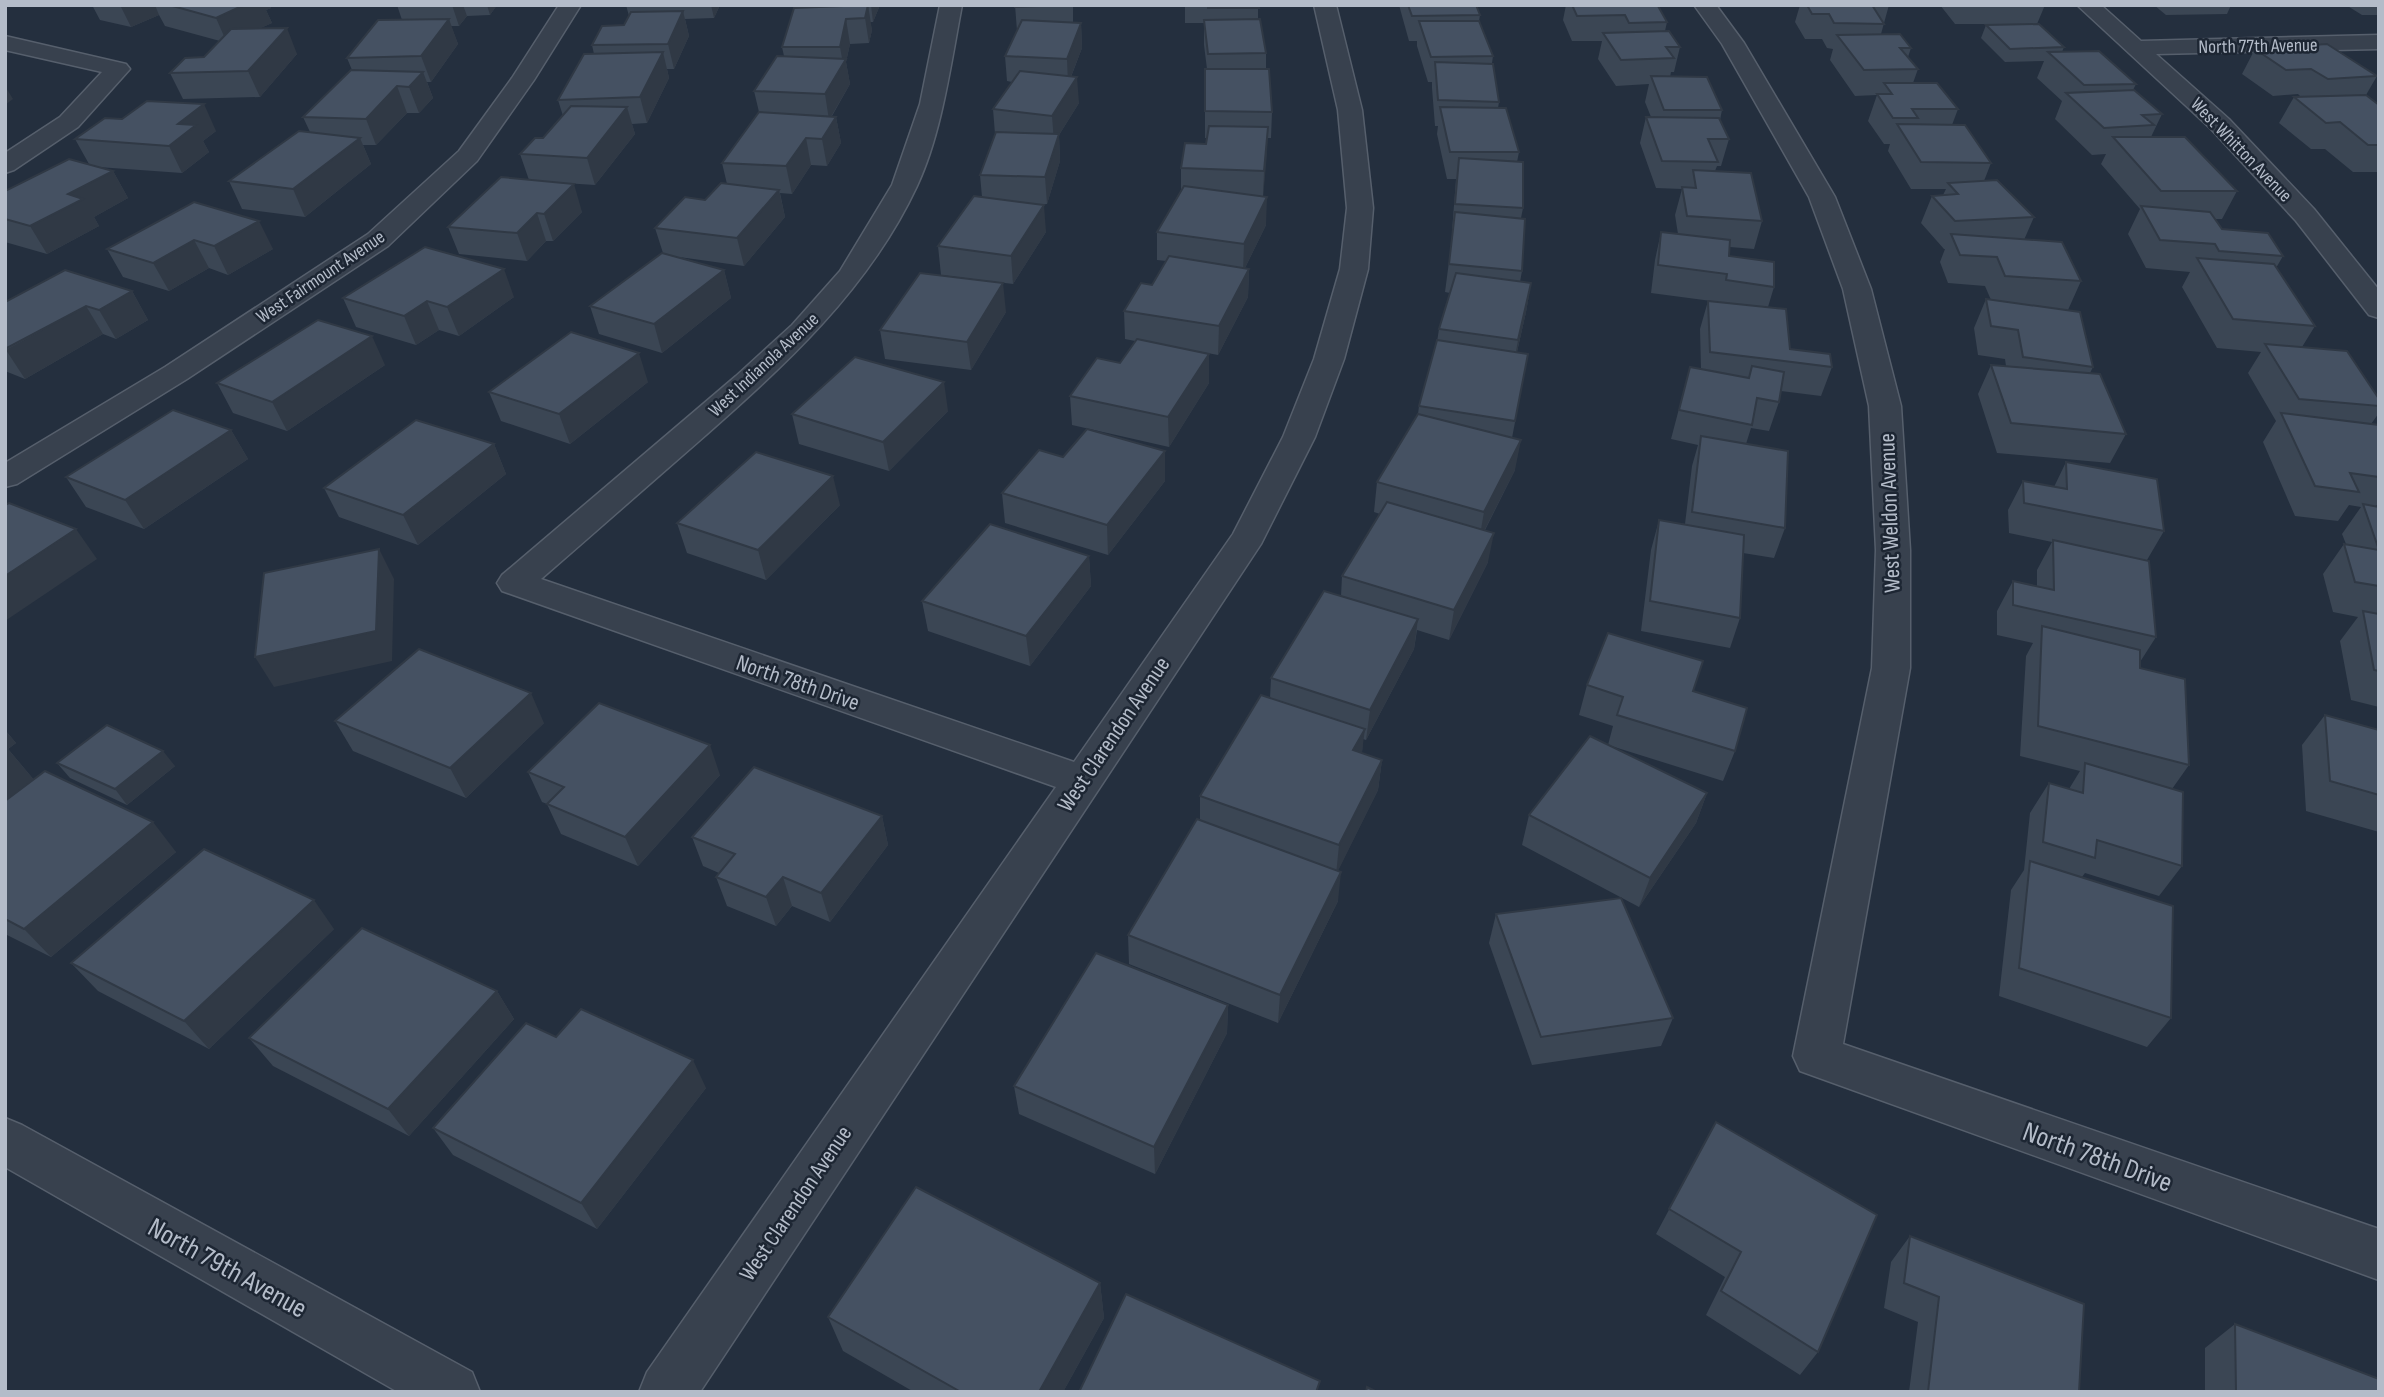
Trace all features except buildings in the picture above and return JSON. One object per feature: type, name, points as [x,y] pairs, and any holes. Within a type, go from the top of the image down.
[{"type":"street","name":"West Fairmount Avenue","points":[[5,477],[176,373],[378,240],[468,156],[523,80],[570,5]]},
{"type":"street","name":"West Indianola Avenue","points":[[514,583],[747,383],[802,331],[851,275],[905,185],[932,104],[951,5]]},
{"type":"street","name":"West Clarendon Avenue","points":[[667,1392],[1081,780],[1249,537],[1299,437],[1329,359],[1354,268],[1360,208],[1350,110],[1325,5]]},
{"type":"street","name":"West Weldon Avenue","points":[[1705,5],[1733,43],[1822,197],[1857,289],[1885,405],[1893,550],[1891,668],[1817,1056]]},
{"type":"street","name":"West Whitton Avenue","points":[[2088,5],[2220,124],[2305,215],[2379,309]]},
{"type":"street","name":"North 77th Avenue","points":[[2137,48],[2379,42]]},
{"type":"street","points":[[5,43],[118,69],[69,122],[5,165]]},
{"type":"street","name":"North 78th Drive","points":[[514,583],[1081,780]]},
{"type":"street","name":"North 78th Drive","points":[[1817,1056],[2379,1255]]},
{"type":"street","name":"North 79th Avenue","points":[[5,1142],[452,1392]]}]
